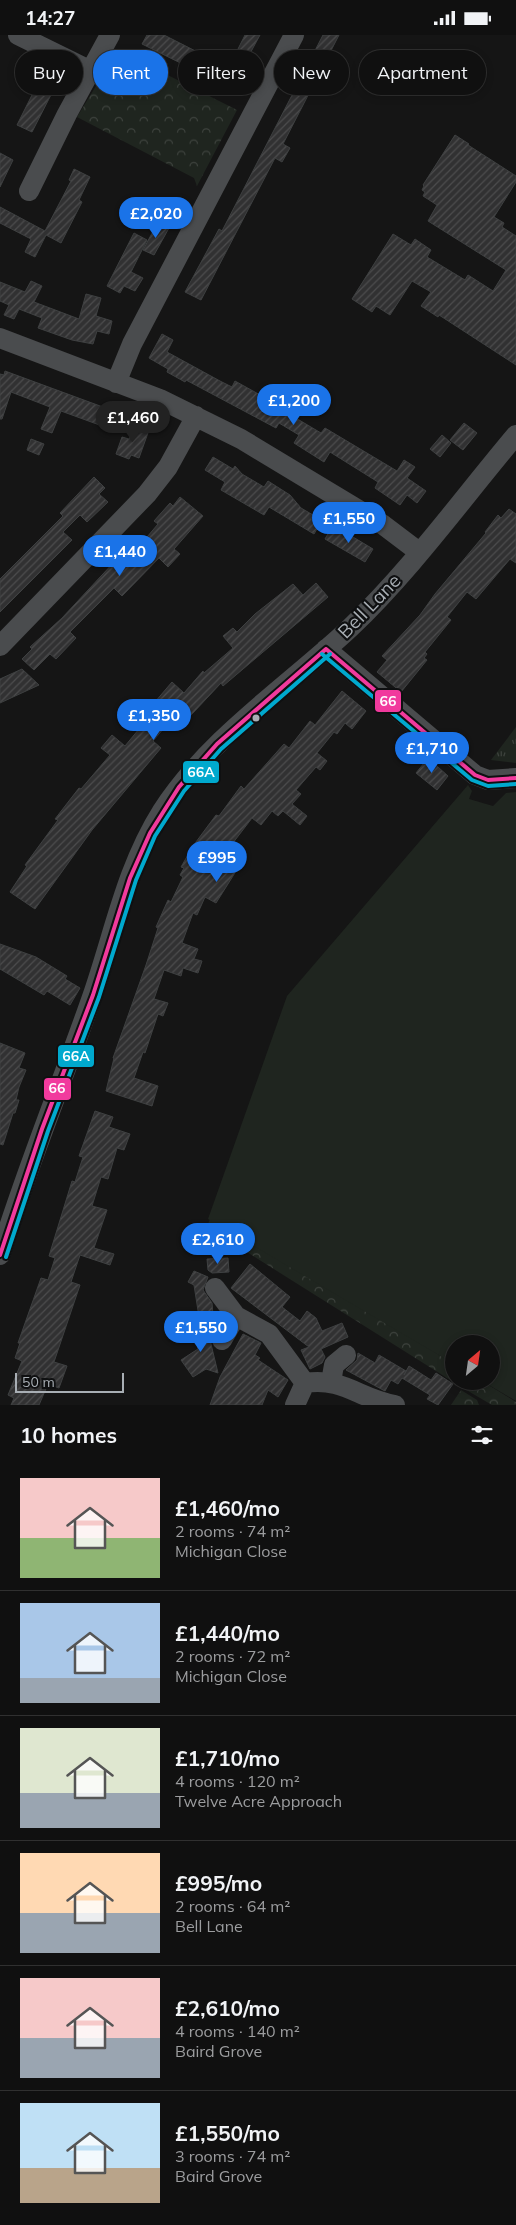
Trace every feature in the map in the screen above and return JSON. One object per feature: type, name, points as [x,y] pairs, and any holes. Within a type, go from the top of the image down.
[{"type":"street","points":[[18,35],[91,71]]},
{"type":"street","points":[[29,191],[110,35]]},
{"type":"street","points":[[116,383],[132,344],[294,35]]},
{"type":"street","points":[[0,338],[160,399],[249,443],[382,524],[418,552]]},
{"type":"street","points":[[0,646],[147,494],[168,467],[196,416]]},
{"type":"street","name":"Bell Lane","points":[[0,1255],[45,1120],[93,994],[121,899],[148,837],[174,795],[205,757],[373,606],[516,435]]},
{"type":"street","points":[[326,649],[475,775],[488,780],[516,778]]},
{"type":"street","points":[[215,1288],[236,1316],[269,1334],[305,1383]]},
{"type":"street","points":[[222,1340],[236,1316]]},
{"type":"street","points":[[331,1382],[334,1365],[346,1355]]},
{"type":"street","points":[[305,1383],[331,1382],[342,1385],[376,1402],[395,1405]]},
{"type":"street","points":[[295,1405],[305,1383]]},
{"type":"green space","points":[[168,75],[178,80],[178,95],[207,95],[237,110],[197,186],[194,178],[77,117],[93,91],[93,95],[168,95]]},
{"type":"green space","points":[[516,727],[516,763],[491,760]]},
{"type":"green space","points":[[468,785],[472,791],[469,799],[493,806],[506,793],[516,792],[516,1401],[497,1390],[500,1390],[500,1335],[445,1335],[445,1359],[208,1219],[287,996]]},
{"type":"green space","points":[[211,1216],[445,1359],[445,1377],[207,1227]]},
{"type":"green space","points":[[461,1390],[477,1400],[479,1405],[451,1405]]},
{"type":"green space","points":[[466,1390],[497,1390],[516,1402],[516,1405],[492,1405]]},
{"type":"building","points":[[147,35],[164,35],[194,50],[178,50],[178,62],[168,57],[168,50],[154,50],[142,44]]},
{"type":"building","points":[[245,35],[260,35],[252,50],[238,50]]},
{"type":"building","points":[[323,35],[339,35],[331,50],[315,50]]},
{"type":"building","points":[[32,95],[51,95],[32,132],[17,125]]},
{"type":"building","points":[[292,95],[308,95],[283,144],[290,148],[282,162],[275,158],[201,300],[185,292],[219,229],[222,231]]},
{"type":"building","points":[[455,135],[516,176],[516,182],[494,217],[504,223],[502,227],[516,236],[516,365],[439,315],[438,317],[421,306],[431,292],[412,281],[390,315],[376,306],[372,312],[352,299],[393,234],[411,245],[415,239],[431,250],[427,257],[465,280],[468,275],[493,291],[506,270],[428,221],[437,205],[423,196],[425,192],[422,190],[423,185]]},
{"type":"building","points":[[0,153],[13,160],[0,187]]},
{"type":"building","points":[[74,169],[90,177],[79,200],[82,202],[61,243],[46,235],[35,257],[25,252],[31,239],[0,223],[0,207],[45,231],[71,181],[69,180]]},
{"type":"building","points":[[158,222],[169,228],[154,255],[143,250]]},
{"type":"building","points":[[134,233],[147,240],[131,272],[143,278],[135,291],[124,286],[120,293],[107,286]]},
{"type":"building","points":[[31,281],[42,286],[34,302],[79,319],[86,294],[101,298],[96,316],[112,321],[109,334],[97,331],[93,344],[72,340],[38,328],[42,318],[19,309],[14,319],[4,315],[9,305],[0,301],[0,282],[25,292]]},
{"type":"building","points":[[162,334],[173,340],[167,352],[220,381],[232,387],[235,381],[271,401],[277,392],[295,403],[289,414],[321,433],[325,428],[397,471],[404,460],[415,467],[407,478],[426,491],[417,503],[407,495],[400,505],[375,488],[378,482],[330,452],[324,462],[294,443],[299,435],[279,423],[276,428],[186,380],[185,382],[167,372],[168,369],[149,358]]},
{"type":"building","points":[[5,371],[111,410],[105,427],[61,411],[52,433],[41,429],[50,407],[11,392],[2,419],[0,419],[0,374],[4,375]]},
{"type":"building","points":[[464,423],[477,433],[463,450],[450,440]]},
{"type":"building","points":[[134,425],[149,430],[139,458],[131,455],[129,459],[116,454],[122,437],[129,439]]},
{"type":"building","points":[[442,435],[451,443],[440,457],[430,449]]},
{"type":"building","points":[[31,439],[44,444],[39,455],[27,450]]},
{"type":"building","points":[[213,457],[233,469],[235,466],[242,474],[264,487],[268,481],[290,495],[301,508],[313,515],[311,519],[320,524],[314,534],[269,507],[264,515],[221,490],[225,482],[205,470]]},
{"type":"building","points":[[94,477],[105,488],[99,494],[108,502],[87,522],[80,515],[63,532],[72,540],[0,612],[0,579],[63,516],[60,513]]},
{"type":"building","points":[[180,497],[203,516],[174,549],[180,554],[168,567],[159,558],[122,596],[114,588],[70,632],[76,638],[56,659],[50,654],[34,670],[22,659],[32,649],[30,647],[62,618],[129,546],[132,549],[140,541],[142,543],[158,524],[154,521],[170,503],[173,506]]},
{"type":"building","points":[[509,509],[516,514],[516,563],[510,559],[476,599],[467,592],[447,617],[451,620],[425,652],[427,654],[424,658],[427,660],[401,692],[377,672],[387,660],[382,656],[420,615],[486,533],[498,515],[501,518]]},
{"type":"building","points":[[333,525],[373,549],[365,562],[325,539]]},
{"type":"building","points":[[316,583],[328,597],[223,686],[221,683],[178,729],[170,721],[153,741],[161,748],[92,830],[35,909],[10,892],[27,866],[25,865],[58,820],[55,819],[79,788],[81,789],[110,755],[101,748],[112,735],[125,746],[153,712],[149,709],[172,682],[184,693],[203,671],[204,673],[233,648],[223,636],[233,628],[237,632],[255,614],[293,584],[303,595]]},
{"type":"building","points":[[22,669],[39,685],[0,703],[0,679]]},
{"type":"building","points":[[342,691],[366,711],[352,729],[345,723],[337,734],[334,732],[317,753],[327,761],[320,770],[316,767],[296,790],[301,794],[292,804],[307,816],[300,825],[283,811],[278,816],[272,811],[261,825],[252,818],[229,848],[237,853],[230,863],[238,868],[216,903],[205,897],[197,915],[193,913],[182,943],[198,949],[194,959],[202,961],[198,973],[183,968],[181,976],[164,970],[154,999],[168,1003],[163,1016],[158,1014],[145,1053],[143,1052],[134,1078],[158,1086],[152,1106],[106,1091],[113,1058],[146,965],[158,928],[156,927],[168,900],[171,902],[183,877],[180,875],[184,868],[181,867],[193,846],[216,815],[219,816],[241,786],[244,789],[284,744],[289,748],[310,721],[315,725]]},
{"type":"building","points":[[428,758],[448,776],[437,790],[416,773]]},
{"type":"building","points":[[0,944],[36,957],[67,976],[65,979],[80,988],[70,1005],[47,991],[44,995],[0,969]]},
{"type":"building","points":[[0,1043],[25,1053],[19,1068],[26,1070],[16,1100],[19,1100],[3,1145],[0,1144]]},
{"type":"building","points":[[95,1111],[113,1117],[109,1127],[130,1134],[124,1150],[117,1148],[108,1179],[101,1177],[92,1206],[107,1210],[94,1248],[114,1254],[110,1265],[80,1255],[71,1282],[80,1285],[54,1362],[67,1366],[59,1388],[48,1384],[39,1405],[11,1405],[14,1398],[8,1395],[22,1361],[15,1358],[20,1343],[18,1343],[41,1278],[48,1280],[55,1258],[49,1256],[72,1181],[75,1182],[83,1157],[79,1156]]},
{"type":"building","points":[[228,1258],[229,1272],[212,1273],[208,1270],[207,1259]]},
{"type":"building","points":[[250,1264],[290,1297],[282,1307],[300,1321],[307,1311],[316,1318],[322,1331],[342,1323],[348,1337],[321,1349],[325,1357],[322,1363],[310,1369],[301,1350],[309,1347],[231,1288]]},
{"type":"building","points":[[194,1271],[208,1277],[203,1290],[212,1303],[213,1315],[199,1317],[194,1285],[188,1282]]},
{"type":"building","points":[[209,1323],[210,1340],[218,1373],[206,1369],[193,1377],[181,1360],[198,1349],[194,1326]]},
{"type":"building","points":[[243,1334],[261,1343],[255,1355],[260,1358],[258,1360],[288,1380],[278,1397],[268,1390],[262,1405],[210,1405],[220,1377]]},
{"type":"building","points":[[358,1353],[375,1363],[379,1355],[406,1371],[404,1375],[409,1366],[431,1380],[436,1373],[445,1379],[445,1390],[449,1390],[438,1405],[427,1399],[430,1395],[402,1378],[398,1384],[391,1380],[385,1391],[346,1370],[357,1360]]},
{"type":"transit line","name":"66","points":[[326,649],[475,775],[488,780],[516,778]]},
{"type":"transit line","name":"66","points":[[0,1255],[42,1129],[93,995],[130,878],[150,833],[179,787],[217,744],[326,649]]},
{"type":"transit line","name":"66A","points":[[322,654],[472,780],[488,786],[516,784]]},
{"type":"transit line","name":"66A","points":[[6,1257],[48,1131],[99,997],[136,880],[155,836],[184,791],[221,749],[330,654]]}]
